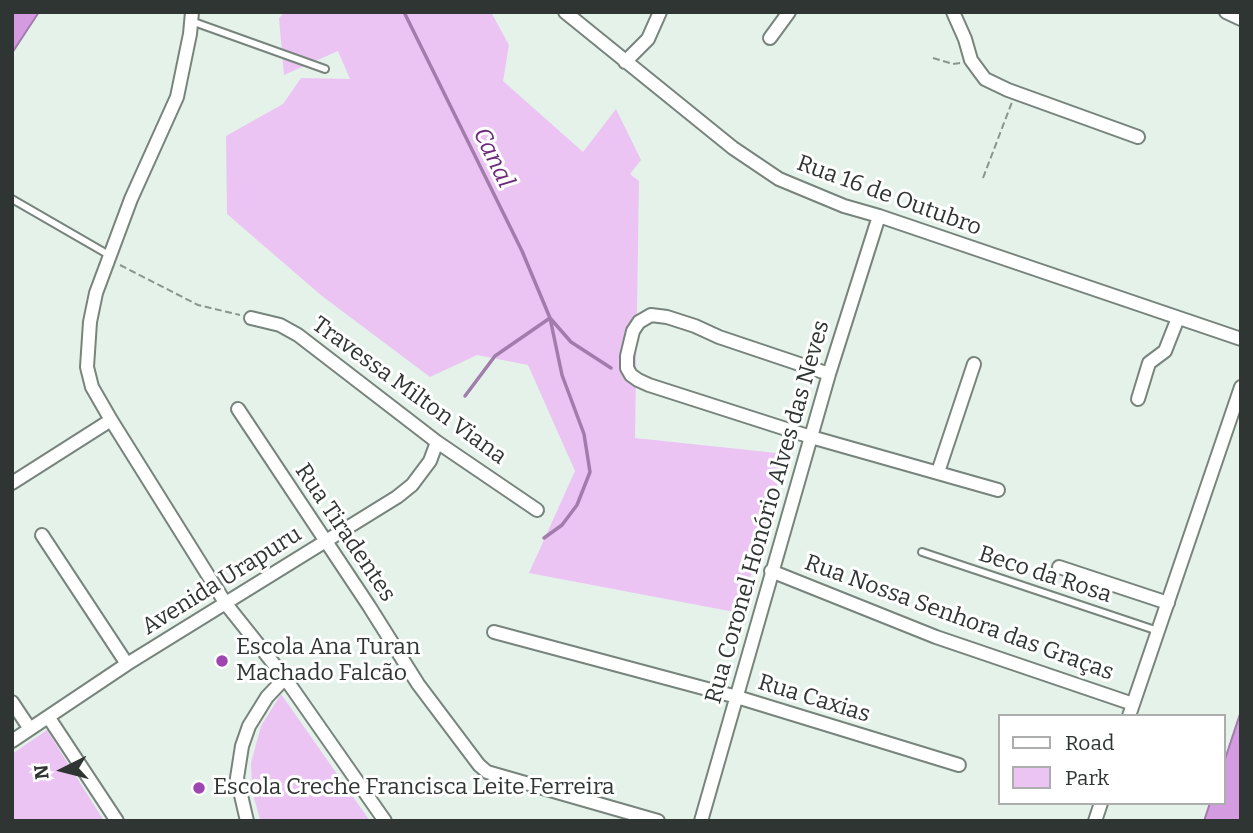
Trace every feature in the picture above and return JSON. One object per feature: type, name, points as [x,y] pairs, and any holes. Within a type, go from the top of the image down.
[{"type":"street","name":"Rua 16 de Outubro","points":[[565,12],[733,148],[779,179],[844,206],[1241,339]]},
{"type":"street","points":[[625,62],[648,39],[660,12]]},
{"type":"street","points":[[771,38],[789,12]]},
{"type":"street","points":[[953,12],[971,60],[985,79],[1138,137]]},
{"type":"street","points":[[1226,12],[1241,19]]},
{"type":"street","points":[[192,16],[177,97],[108,257],[90,322],[87,367],[92,387],[111,421],[226,604],[285,678],[385,821]]},
{"type":"street","name":"Rua Coronel Honório Alves das Neves","points":[[701,821],[771,571],[879,216]]},
{"type":"street","points":[[829,374],[719,337],[681,321],[650,315],[639,322],[633,331],[627,356],[627,368],[631,374],[649,384],[811,437],[998,490]]},
{"type":"street","name":"Travessa Milton Viana","points":[[251,318],[280,325],[298,335],[438,442],[537,510]]},
{"type":"street","points":[[1138,399],[1149,363],[1165,351],[1178,318]]},
{"type":"street","points":[[938,472],[974,364]]},
{"type":"street","points":[[1131,710],[1241,387]]},
{"type":"street","name":"Rua Tiradentes","points":[[238,409],[418,684],[479,765],[487,772],[658,821]]},
{"type":"street","points":[[14,477],[111,421]]},
{"type":"street","name":"Avenida Urapuru","points":[[12,741],[127,664],[326,542],[412,485],[430,461],[438,442]]},
{"type":"street","points":[[43,535],[127,664]]},
{"type":"street","points":[[1059,566],[1168,603]]},
{"type":"street","name":"Rua Nossa Senhora das Graças","points":[[771,571],[936,637],[1131,710]]},
{"type":"street","name":"Rua Caxias","points":[[494,632],[737,697],[959,765]]},
{"type":"street","points":[[247,821],[237,778],[242,746],[249,726],[267,697],[285,678]]},
{"type":"street","points":[[12,702],[30,730]]},
{"type":"street","points":[[49,718],[117,821]]},
{"type":"lane","points":[[192,16],[325,69]]},
{"type":"lane","points":[[12,199],[108,257]]},
{"type":"lane","name":"Beco da Rosa","points":[[922,552],[1158,631]]},
{"type":"path","points":[[933,58],[953,64],[971,60]]},
{"type":"path","points":[[983,178],[1016,92]]},
{"type":"path","points":[[108,257],[198,305],[251,318]]},
{"type":"green space","points":[[285,12],[491,12],[509,45],[503,81],[583,152],[616,109],[641,160],[630,174],[639,181],[635,438],[786,454],[740,613],[529,573],[575,471],[528,365],[477,355],[430,377],[322,296],[227,214],[226,136],[283,104],[301,78],[350,79],[338,51],[284,75],[279,18]]},
{"type":"green space","points":[[281,694],[370,821],[261,821],[252,791],[251,763],[261,726]]},
{"type":"green space","points":[[47,730],[104,821],[12,821],[12,754]]},
{"type":"shaded area","points":[[12,12],[39,12],[12,53]]},
{"type":"shaded area","points":[[1241,711],[1241,821],[1204,821],[1209,805],[1225,805],[1225,759]]},
{"type":"waterway","name":"Canal","points":[[404,12],[522,251],[550,318],[562,375],[584,434],[590,472],[577,505],[562,525],[544,538]]},
{"type":"waterway","name":"Canal","points":[[465,396],[495,356],[550,318],[571,342],[611,368]]},
{"type":"place","name":"Escola Ana Turan Machado Falcão","points":[[222,661]]},
{"type":"place","name":"Escola Creche Francisca Leite Ferreira","points":[[199,788]]}]
